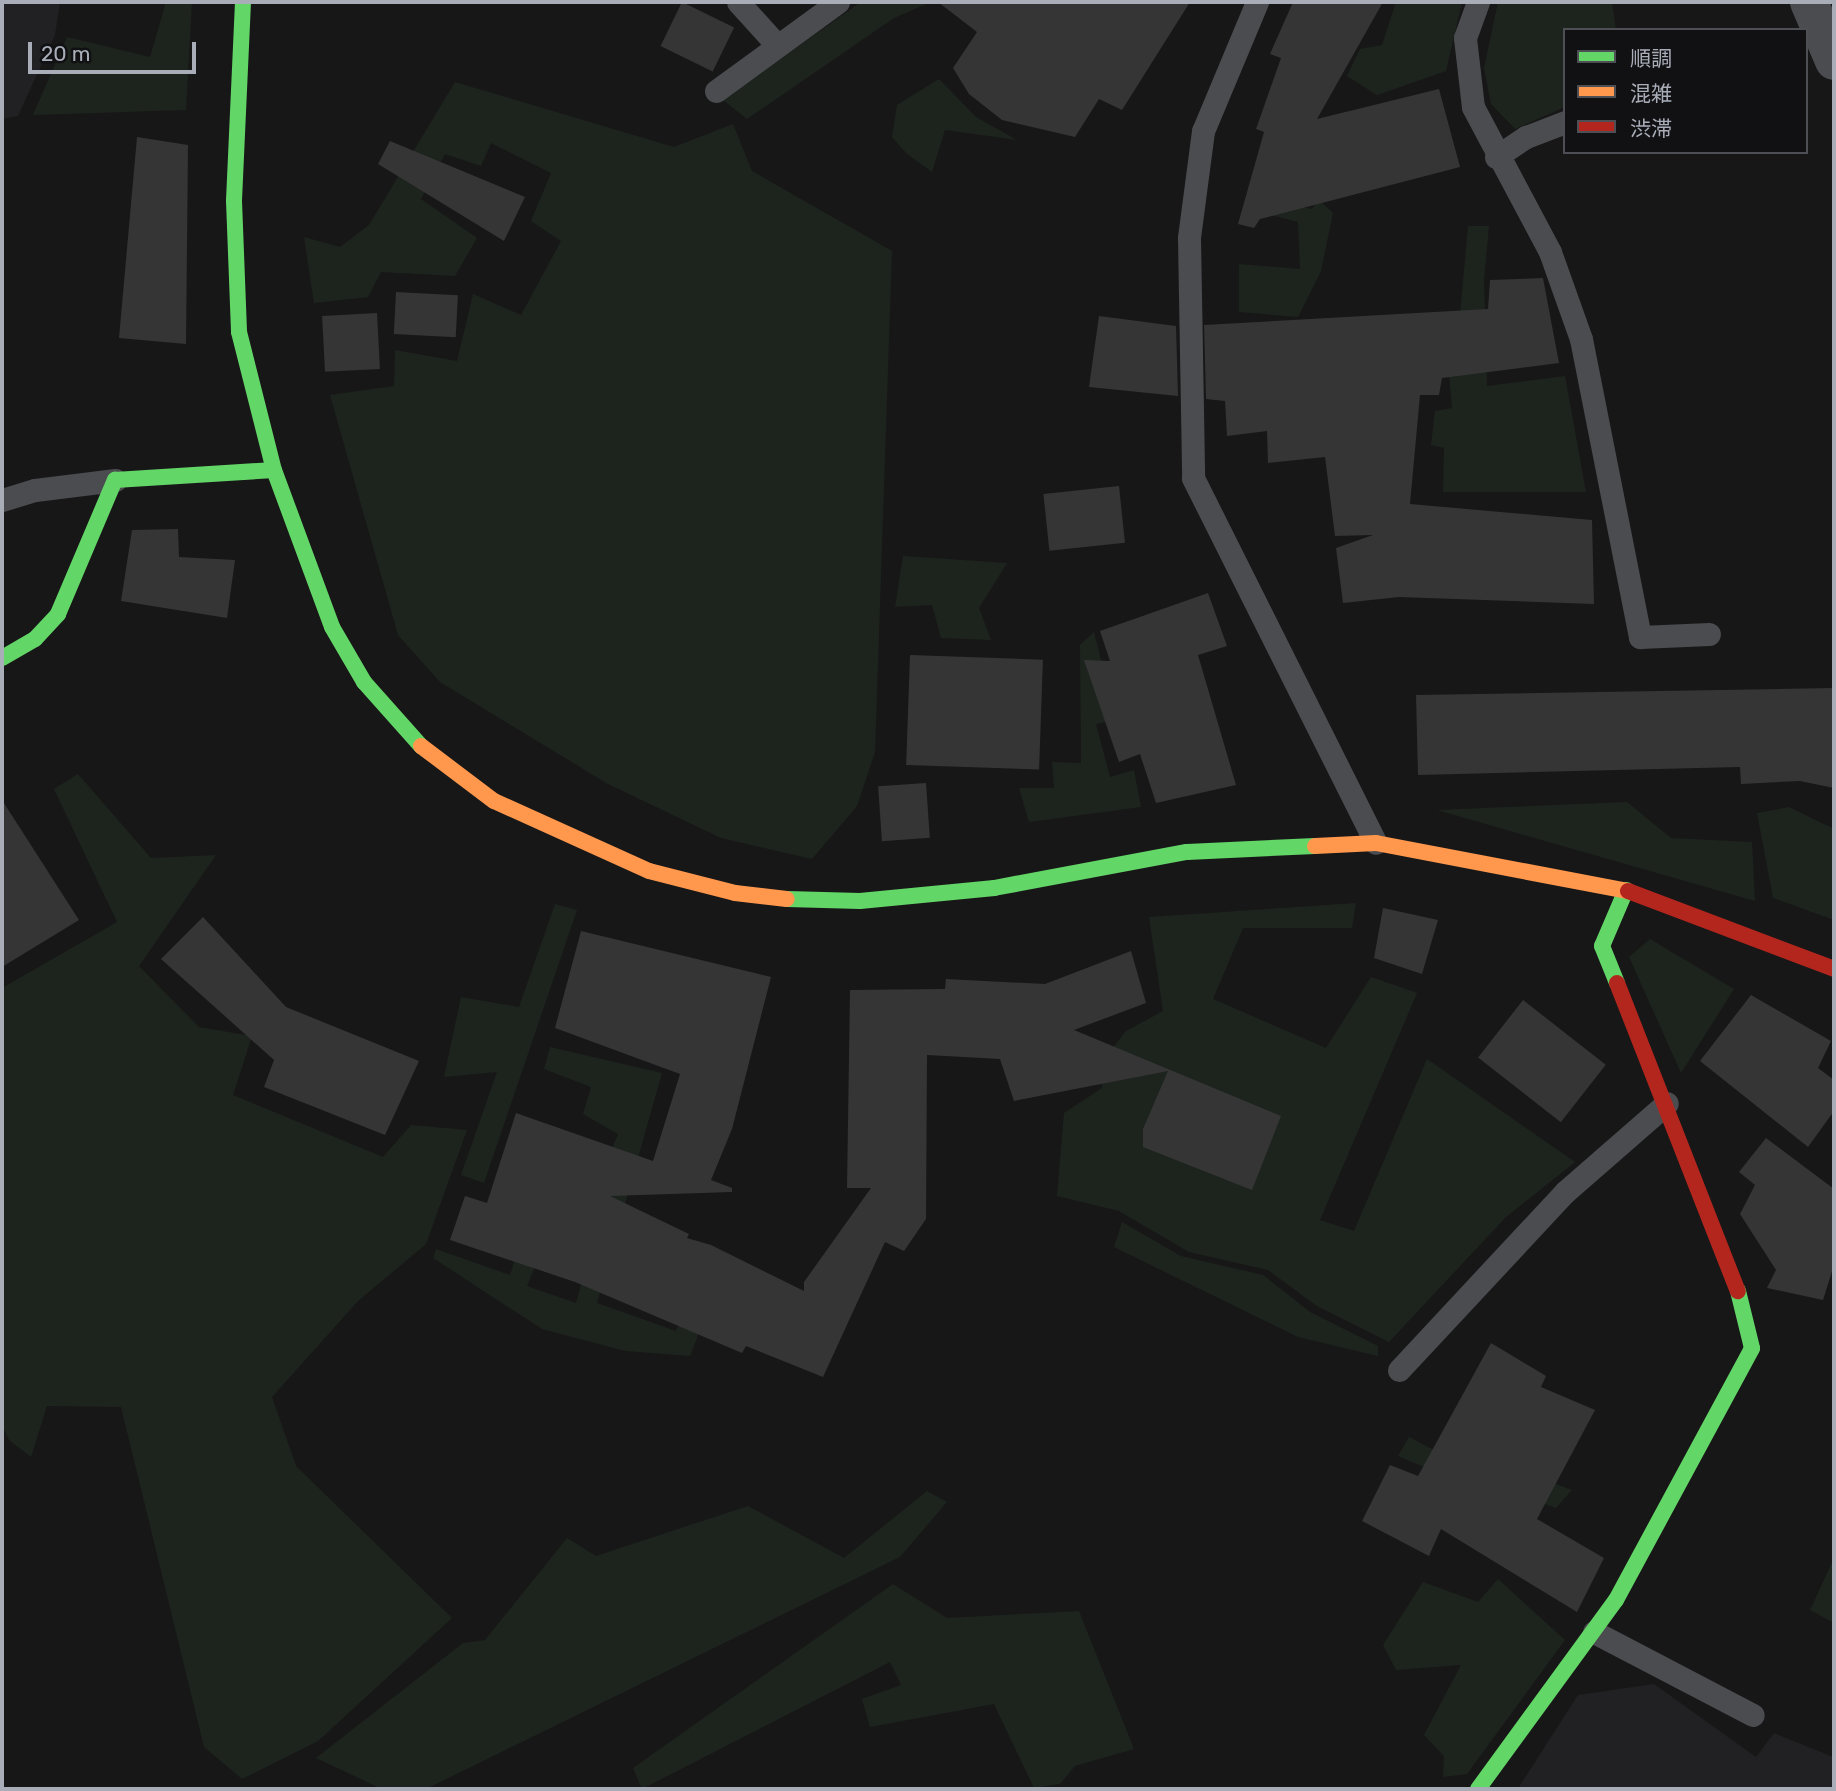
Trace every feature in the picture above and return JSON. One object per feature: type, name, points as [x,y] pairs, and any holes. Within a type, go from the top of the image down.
[{"type":"street","points":[[243,2],[234,201],[239,332],[274,470],[332,627],[364,682],[424,749],[494,801],[649,871],[735,893],[860,901],[994,888],[1187,852],[1376,843],[1626,890],[1834,969]]},
{"type":"street","points":[[1810,19],[1834,61]]},
{"type":"street","points":[[2,658],[34,639],[58,614],[115,480],[274,470]]},
{"type":"street","points":[[1478,1789],[1616,1600],[1752,1348],[1740,1296],[1667,1102],[1602,946],[1626,890]]},
{"type":"lane","points":[[738,2],[776,44]]},
{"type":"lane","points":[[716,91],[776,44],[838,2]]},
{"type":"lane","points":[[1257,2],[1203,131],[1186,260],[1193,478],[1376,843]]},
{"type":"lane","points":[[1478,2],[1465,38],[1473,107],[1496,156],[1549,252],[1581,339],[1640,638],[1709,634]]},
{"type":"lane","points":[[1496,156],[1526,137],[1563,123]]},
{"type":"lane","points":[[2,500],[115,480]]},
{"type":"lane","points":[[1399,1370],[1565,1192],[1667,1102]]},
{"type":"lane","points":[[1594,1632],[1753,1714]]},
{"type":"shaded area","points":[[2,2],[60,2],[55,35],[18,116],[2,119]]},
{"type":"shaded area","points":[[166,2],[192,2],[186,110],[33,115],[67,37],[150,57]]},
{"type":"shaded area","points":[[861,2],[931,2],[894,18],[747,119],[723,100]]},
{"type":"shaded area","points":[[1396,2],[1462,2],[1446,71],[1377,95],[1347,76],[1360,49],[1382,45]]},
{"type":"shaded area","points":[[1498,2],[1612,2],[1616,28],[1563,28],[1563,108],[1515,129],[1491,104],[1484,68]]},
{"type":"shaded area","points":[[939,79],[976,117],[1017,140],[945,130],[932,172],[906,153],[892,137],[897,105]]},
{"type":"shaded area","points":[[455,82],[674,147],[733,124],[752,171],[892,251],[875,752],[857,806],[812,859],[721,838],[608,784],[440,682],[398,635],[330,395],[394,386],[395,350],[457,361],[473,294],[521,315],[561,241],[531,221],[551,173],[491,143],[481,166],[445,154],[421,199],[477,238],[455,276],[381,272],[368,297],[314,303],[304,237],[340,247],[369,225]]},
{"type":"shaded area","points":[[1253,198],[1312,209],[1319,200],[1333,213],[1321,271],[1298,317],[1239,312],[1239,264],[1300,269],[1298,222],[1247,209]]},
{"type":"shaded area","points":[[1468,226],[1489,226],[1484,280],[1487,386],[1565,376],[1586,492],[1443,492],[1444,448],[1431,445],[1435,411],[1452,408],[1445,330],[1460,315]]},
{"type":"shaded area","points":[[903,556],[1007,563],[979,608],[991,640],[941,638],[932,605],[895,607]]},
{"type":"shaded area","points":[[1094,632],[1116,720],[1096,724],[1110,777],[1134,770],[1141,807],[1029,822],[1019,788],[1054,788],[1052,762],[1081,763],[1080,645]]},
{"type":"shaded area","points":[[78,774],[151,858],[216,855],[139,966],[199,1027],[252,1036],[233,1095],[383,1157],[411,1125],[467,1130],[426,1244],[358,1301],[272,1397],[296,1466],[452,1618],[318,1741],[242,1779],[204,1747],[121,1407],[47,1406],[31,1457],[9,1440],[2,1425],[2,988],[117,922],[54,789]]},
{"type":"shaded area","points":[[1627,802],[1671,838],[1752,842],[1755,901],[1437,810]]},
{"type":"shaded area","points":[[1789,807],[1834,829],[1834,920],[1773,898],[1757,813]]},
{"type":"shaded area","points":[[1356,903],[1352,928],[1243,928],[1213,999],[1326,1048],[1371,977],[1417,993],[1320,1220],[1354,1231],[1427,1059],[1575,1162],[1506,1217],[1389,1342],[1317,1306],[1268,1270],[1189,1252],[1119,1211],[1057,1196],[1064,1113],[1102,1088],[1103,1060],[1126,1031],[1163,1011],[1149,917]]},
{"type":"shaded area","points":[[555,904],[577,910],[484,1183],[461,1175],[497,1072],[444,1077],[461,997],[519,1007]]},
{"type":"shaded area","points":[[1650,939],[1734,989],[1681,1073],[1629,957]]},
{"type":"shaded area","points":[[550,1047],[662,1073],[597,1303],[676,1331],[708,1250],[728,1259],[690,1356],[625,1351],[542,1329],[433,1258],[436,1249],[510,1275],[534,1199],[561,1201],[527,1286],[576,1303],[587,1263],[590,1203],[618,1134],[583,1114],[591,1087],[544,1069]]},
{"type":"shaded area","points":[[1122,1222],[1181,1256],[1263,1275],[1310,1312],[1378,1346],[1378,1356],[1298,1337],[1114,1247]]},
{"type":"shaded area","points":[[1409,1437],[1472,1470],[1483,1456],[1572,1490],[1556,1508],[1503,1489],[1495,1497],[1398,1456]]},
{"type":"shaded area","points":[[927,1491],[947,1502],[900,1557],[430,1787],[382,1789],[316,1758],[463,1643],[485,1640],[567,1538],[596,1556],[748,1506],[844,1558]]},
{"type":"shaded area","points":[[1834,1558],[1834,1623],[1810,1610]]},
{"type":"shaded area","points":[[1498,1579],[1565,1640],[1467,1774],[1443,1777],[1444,1756],[1424,1735],[1461,1665],[1396,1670],[1383,1645],[1423,1582],[1478,1602]]},
{"type":"shaded area","points":[[893,1584],[947,1618],[1079,1611],[1134,1749],[1075,1766],[1060,1784],[1034,1788],[994,1704],[870,1727],[862,1699],[901,1685],[890,1662],[642,1789],[633,1768]]},
{"type":"shaded area","points":[[1654,1684],[1756,1757],[1774,1733],[1833,1757],[1834,1789],[1519,1787],[1578,1695]]},
{"type":"building","points":[[682,2],[734,27],[713,71],[661,46]]},
{"type":"building","points":[[938,2],[1190,2],[1122,110],[1099,99],[1075,137],[1002,120],[969,94],[953,68],[977,32]]},
{"type":"building","points":[[1293,2],[1383,2],[1317,119],[1439,89],[1460,167],[1260,219],[1254,228],[1238,224],[1264,132],[1256,129],[1281,58],[1270,54]]},
{"type":"building","points":[[137,137],[188,145],[186,344],[119,338]]},
{"type":"building","points":[[390,141],[525,197],[504,241],[378,164]]},
{"type":"building","points":[[1543,278],[1559,363],[1442,378],[1439,395],[1420,395],[1410,504],[1592,520],[1594,604],[1399,597],[1343,603],[1336,548],[1373,535],[1335,536],[1325,457],[1268,463],[1267,431],[1227,436],[1225,401],[1206,399],[1204,325],[1488,309],[1490,280]]},
{"type":"building","points":[[396,292],[458,295],[456,337],[394,334]]},
{"type":"building","points":[[377,313],[380,369],[325,372],[322,316]]},
{"type":"building","points":[[1099,316],[1176,326],[1178,396],[1089,387]]},
{"type":"building","points":[[1119,486],[1125,543],[1049,551],[1043,494]]},
{"type":"building","points":[[178,529],[179,557],[235,560],[227,618],[121,601],[132,530]]},
{"type":"building","points":[[1208,593],[1227,646],[1198,655],[1236,785],[1156,803],[1140,754],[1119,762],[1084,660],[1110,661],[1100,631]]},
{"type":"building","points":[[910,655],[1043,660],[1039,770],[906,765]]},
{"type":"building","points":[[1834,688],[1834,788],[1800,781],[1741,784],[1740,767],[1418,775],[1416,695]]},
{"type":"building","points":[[926,783],[930,838],[882,841],[878,786]]},
{"type":"building","points":[[2,800],[79,920],[2,967]]},
{"type":"building","points":[[1383,908],[1438,920],[1422,974],[1374,958]]},
{"type":"building","points":[[203,917],[286,1007],[419,1061],[385,1135],[264,1087],[274,1060],[161,959]]},
{"type":"building","points":[[581,931],[771,977],[732,1129],[711,1180],[732,1188],[732,1192],[610,1196],[689,1234],[687,1238],[711,1245],[804,1291],[804,1282],[871,1188],[847,1188],[850,990],[945,989],[946,979],[1045,984],[1131,951],[1146,1003],[1074,1030],[1281,1116],[1252,1190],[1143,1147],[1143,1129],[1168,1071],[1014,1101],[1000,1059],[927,1055],[926,1219],[904,1251],[885,1242],[823,1377],[746,1346],[742,1353],[575,1282],[450,1240],[465,1196],[487,1203],[516,1113],[653,1161],[680,1074],[555,1028]]},
{"type":"building","points":[[1751,995],[1831,1041],[1818,1068],[1834,1080],[1834,1111],[1808,1147],[1700,1061]]},
{"type":"building","points":[[1523,1000],[1606,1065],[1561,1122],[1478,1058]]},
{"type":"building","points":[[1766,1138],[1834,1189],[1834,1265],[1823,1300],[1767,1288],[1776,1270],[1740,1214],[1755,1185],[1739,1172]]},
{"type":"building","points":[[1491,1343],[1546,1376],[1541,1387],[1595,1410],[1537,1519],[1604,1558],[1577,1612],[1441,1529],[1429,1556],[1362,1521],[1390,1465],[1418,1476]]},
{"type":"traffic: fast","points":[[243,2],[234,201],[239,332],[274,470],[332,627],[364,682],[421,746]]},
{"type":"traffic: fast","points":[[2,658],[35,639],[58,614],[115,480],[274,470]]},
{"type":"traffic: fast","points":[[787,899],[860,901],[994,888],[1187,852],[1315,846]]},
{"type":"traffic: fast","points":[[1617,983],[1602,946],[1626,890]]},
{"type":"traffic: fast","points":[[1478,1789],[1616,1600],[1752,1348],[1738,1291]]},
{"type":"traffic: slow","points":[[421,746],[494,801],[649,871],[735,893],[787,899]]},
{"type":"traffic: slow","points":[[1315,846],[1376,843],[1628,891]]},
{"type":"traffic: jam","points":[[1628,891],[1834,969]]},
{"type":"traffic: jam","points":[[1617,983],[1738,1291]]}]
